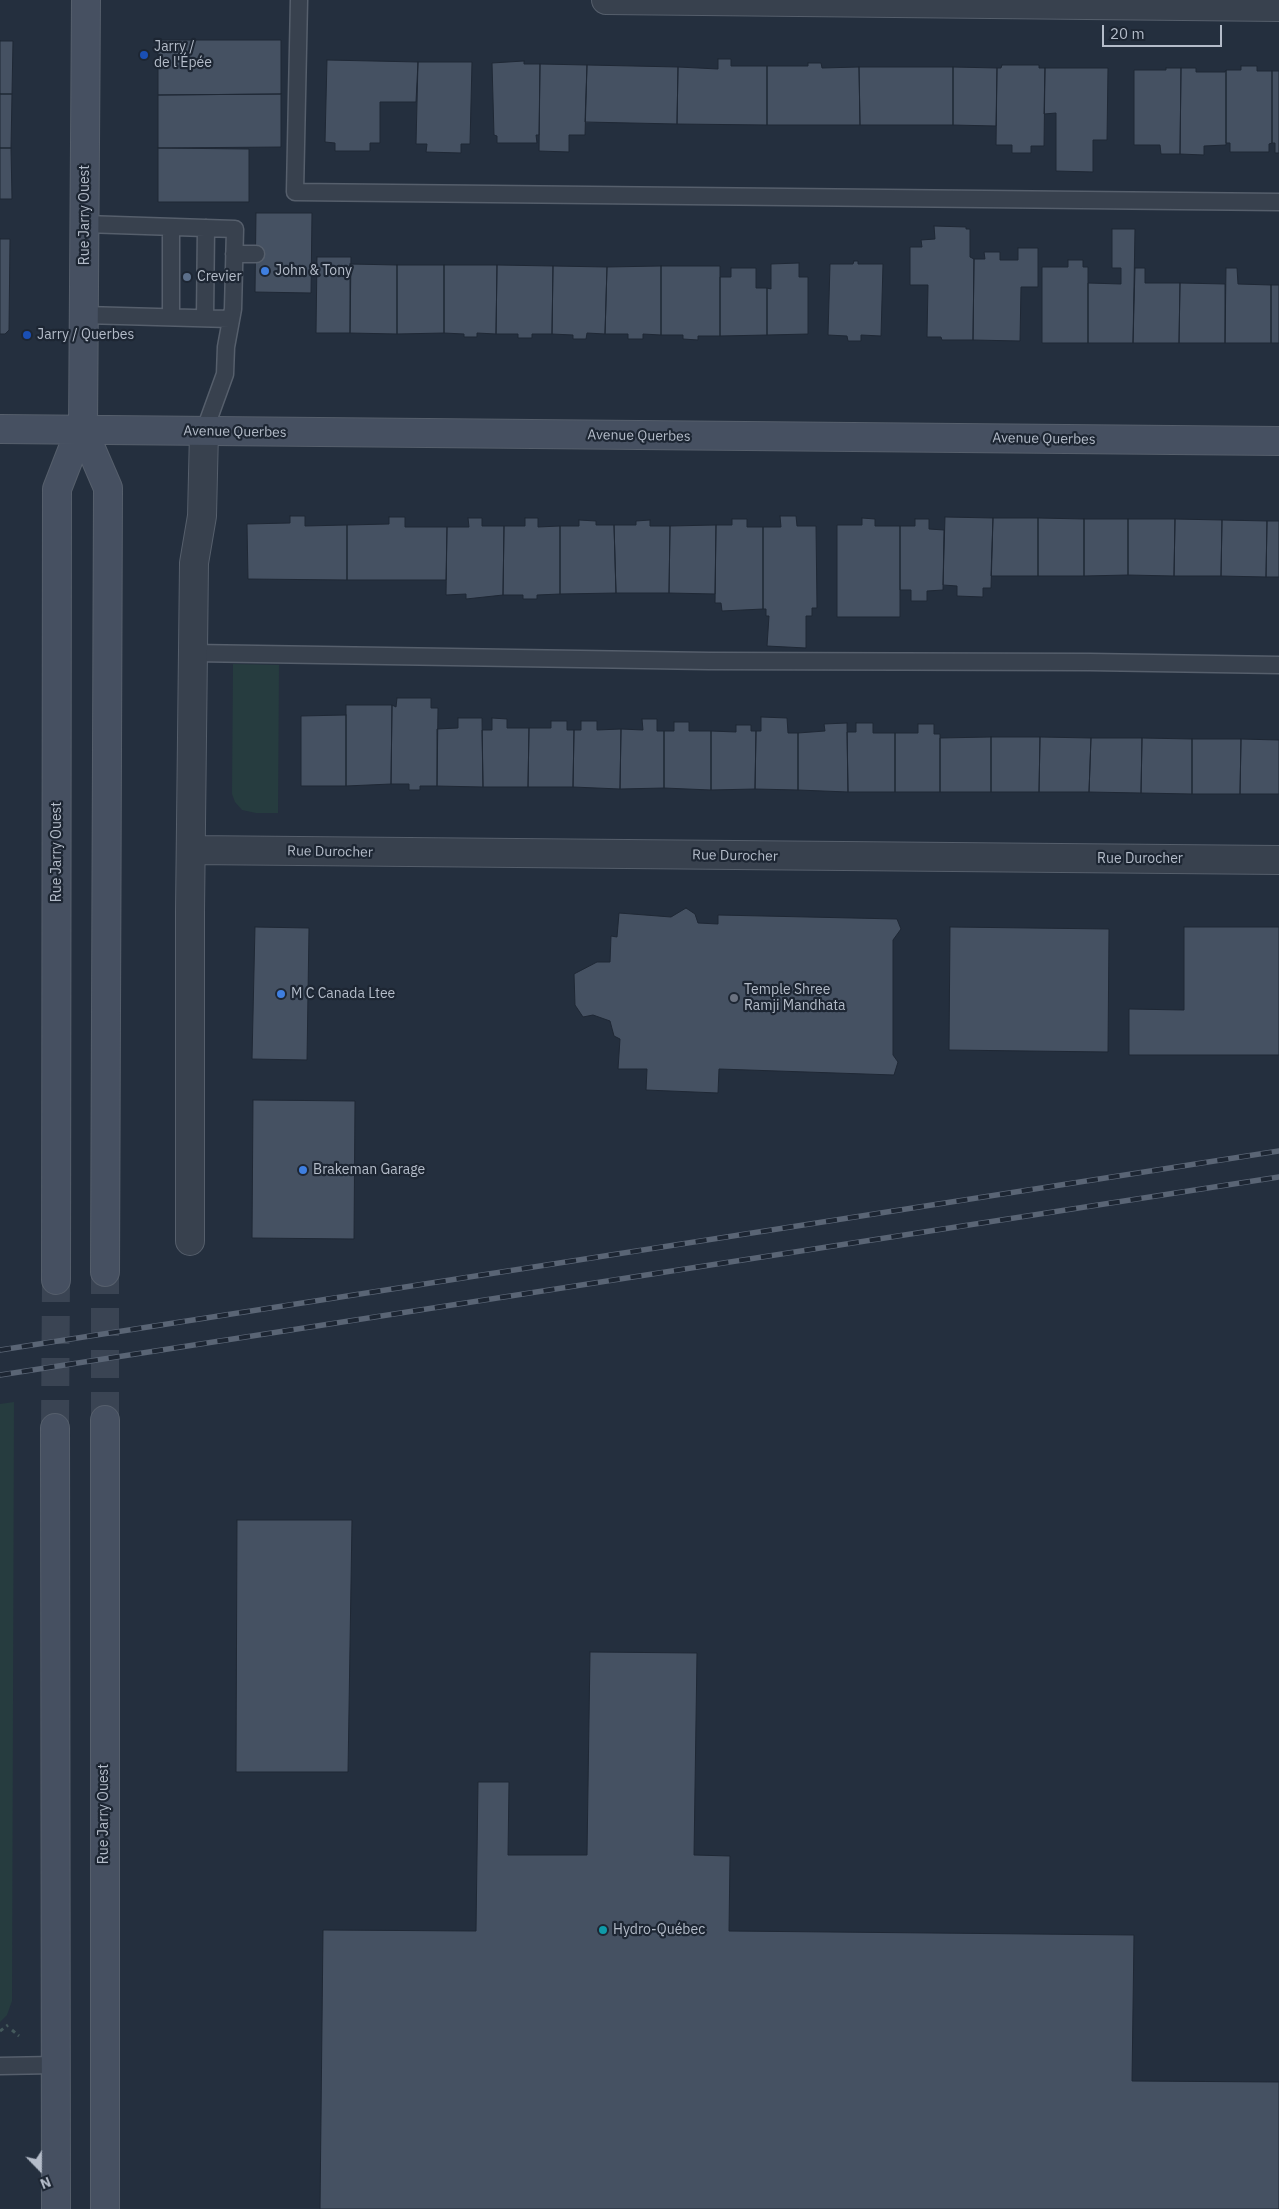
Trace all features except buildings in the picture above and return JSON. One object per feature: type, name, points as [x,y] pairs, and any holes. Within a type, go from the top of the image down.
[{"type":"main road","name":"Rue Jarry Ouest","points":[[86,0],[83,430],[108,488],[105,1272]]},
{"type":"main road","name":"Avenue Querbes","points":[[0,429],[1279,441]]},
{"type":"main road","name":"Rue Jarry Ouest","points":[[56,1280],[58,489],[73,448],[83,430]]},
{"type":"main road","name":"Rue Jarry Ouest","points":[[105,1420],[105,2209]]},
{"type":"main road","points":[[55,1428],[56,2209]]},
{"type":"street","points":[[606,0],[1279,7]]},
{"type":"street","points":[[190,1242],[194,563],[202,516],[204,432]]},
{"type":"street","name":"Rue Durocher","points":[[191,850],[1279,860]]},
{"type":"lane","points":[[298,0],[295,192],[1279,202]]},
{"type":"lane","points":[[85,224],[235,229],[233,309],[230,319],[225,374],[204,432]]},
{"type":"lane","points":[[171,227],[171,317]]},
{"type":"lane","points":[[205,318],[206,228]]},
{"type":"lane","points":[[234,254],[256,254]]},
{"type":"lane","points":[[84,314],[230,319]]},
{"type":"lane","points":[[193,653],[709,661],[1090,662],[1279,665]]},
{"type":"lane","points":[[0,2066],[55,2065]]},
{"type":"path","points":[[0,2031],[8,2025]]},
{"type":"green space","points":[[233,664],[279,665],[278,813],[256,813],[242,810],[235,802],[232,794]]},
{"type":"green space","points":[[14,1402],[12,2001],[7,2015],[0,2022],[0,1404]]},
{"type":"tunnel","points":[[105,1272],[105,1420]]},
{"type":"tunnel","points":[[55,1428],[56,1280]]},
{"type":"railway","points":[[0,1350],[1279,1151]]},
{"type":"railway","points":[[0,1375],[1279,1177]]},
{"type":"place","name":"Jarry / de l'Épée","points":[[144,55]]},
{"type":"place","name":"John & Tony","points":[[265,271]]},
{"type":"place","name":"Crevier","points":[[187,277]]},
{"type":"place","name":"Jarry / Querbes","points":[[27,335]]},
{"type":"place","name":"M C Canada Ltee","points":[[281,994]]},
{"type":"place","name":"Temple Shree Ramji Mandhata","points":[[734,998]]},
{"type":"place","name":"Brakeman Garage","points":[[303,1170]]},
{"type":"place","name":"Hydro-Québec","points":[[603,1930]]}]
